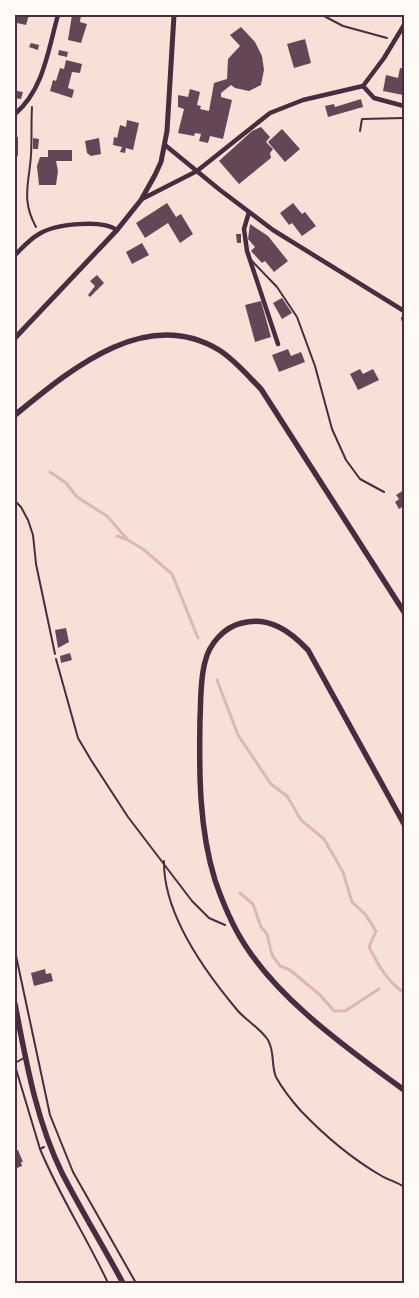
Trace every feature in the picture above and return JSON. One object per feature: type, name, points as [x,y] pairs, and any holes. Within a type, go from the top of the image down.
[{"type":"main road","points":[[15,415],[84,363],[112,346],[152,336],[173,336],[201,342],[233,360],[261,389],[404,612]]},
{"type":"main road","points":[[404,824],[308,650],[286,630],[271,623],[245,622],[234,625],[224,632],[212,646],[205,662],[201,694],[200,754],[204,826],[215,881],[234,926],[251,953],[286,995],[404,1090]]},
{"type":"main road","points":[[15,1004],[40,1115],[62,1172],[123,1283]]},
{"type":"street","points":[[15,114],[32,96],[43,70],[58,15]]},
{"type":"street","points":[[15,338],[116,230],[141,200],[155,175],[166,145],[174,15]]},
{"type":"street","points":[[141,200],[197,171],[270,113],[303,100],[362,86],[404,25]]},
{"type":"street","points":[[362,86],[374,98],[404,106]]},
{"type":"street","points":[[166,145],[273,230],[404,311]]},
{"type":"street","points":[[249,212],[244,229],[249,259],[278,344]]},
{"type":"street","points":[[15,254],[40,234],[54,228],[103,223],[116,230]]},
{"type":"lane","points":[[360,131],[362,119],[404,118]]},
{"type":"lane","points":[[249,259],[254,261],[277,287],[297,317],[315,366],[332,429],[346,460],[360,479],[384,492]]},
{"type":"lane","points":[[15,501],[28,520],[32,534],[36,564],[55,654]]},
{"type":"lane","points":[[15,1063],[26,1057]]},
{"type":"path","points":[[322,15],[342,26],[380,35],[394,42]]},
{"type":"path","points":[[32,96],[31,155],[26,193],[28,213],[40,234]]},
{"type":"path","points":[[55,654],[78,738],[128,816],[164,861],[192,901],[209,918],[222,925],[234,926]]},
{"type":"path","points":[[164,861],[164,877],[168,894],[196,955],[225,996],[267,1040],[274,1056],[276,1076],[291,1097],[323,1133],[344,1150],[380,1175],[404,1187]]},
{"type":"path","points":[[15,951],[50,1115],[73,1172],[136,1283]]},
{"type":"path","points":[[40,1148],[52,1177],[84,1234],[108,1283]]},
{"type":"building","points":[[15,15],[29,15],[26,25],[17,23],[15,26]]},
{"type":"building","points":[[72,15],[81,15],[80,22],[87,24],[81,43],[68,40]]},
{"type":"building","points":[[241,27],[255,42],[262,56],[264,70],[261,85],[249,91],[235,88],[231,85],[221,93],[221,97],[232,100],[223,139],[210,136],[208,143],[199,141],[201,134],[195,133],[194,136],[178,133],[184,109],[178,107],[178,95],[188,97],[190,89],[200,92],[197,105],[201,106],[200,109],[209,111],[214,83],[227,79],[228,59],[240,46],[230,35]]},
{"type":"building","points":[[305,39],[311,63],[294,68],[287,44]]},
{"type":"building","points":[[31,43],[39,45],[38,50],[29,47]]},
{"type":"building","points":[[59,50],[68,52],[67,57],[58,55]]},
{"type":"building","points":[[66,60],[82,64],[80,73],[72,72],[68,88],[74,90],[72,98],[50,91],[53,80],[56,81],[60,68],[64,69]]},
{"type":"building","points":[[400,68],[404,69],[403,95],[383,91],[386,75],[398,78]]},
{"type":"building","points":[[17,91],[23,92],[21,99],[15,98]]},
{"type":"building","points":[[361,99],[363,107],[328,117],[325,106],[334,104],[335,107]]},
{"type":"building","points":[[127,120],[139,123],[133,150],[126,148],[125,153],[120,152],[122,147],[113,145],[114,137],[117,138],[120,125],[126,127]]},
{"type":"building","points":[[261,127],[270,137],[266,142],[273,149],[270,153],[271,158],[239,184],[219,161],[252,131]]},
{"type":"building","points":[[282,129],[300,149],[285,162],[268,142]]},
{"type":"building","points":[[15,137],[18,137],[18,156],[15,156]]},
{"type":"building","points":[[33,138],[39,139],[38,149],[33,149]]},
{"type":"building","points":[[99,138],[101,154],[91,156],[87,153],[85,141]]},
{"type":"building","points":[[48,150],[72,150],[72,161],[56,161],[58,171],[56,185],[39,185],[37,166],[40,157],[48,157]]},
{"type":"building","points":[[167,203],[176,217],[181,214],[193,234],[180,243],[168,223],[145,238],[136,223]]},
{"type":"building","points":[[293,203],[302,214],[305,212],[316,226],[302,236],[292,223],[289,225],[280,213]]},
{"type":"building","points":[[250,224],[268,236],[288,261],[274,272],[265,261],[262,263],[251,251],[255,247],[248,239]]},
{"type":"building","points":[[236,234],[241,234],[241,243],[237,243]]},
{"type":"building","points":[[142,243],[149,255],[132,264],[126,252]]},
{"type":"building","points":[[97,275],[104,283],[90,297],[88,295],[95,286],[90,281]]},
{"type":"building","points":[[282,298],[292,313],[282,319],[273,303]]},
{"type":"building","points":[[261,301],[271,337],[255,342],[245,305]]},
{"type":"building","points":[[288,349],[291,356],[301,352],[305,362],[279,372],[272,355]]},
{"type":"building","points":[[360,369],[363,374],[373,369],[379,380],[358,390],[350,374]]},
{"type":"building","points":[[404,490],[404,506],[399,509],[395,502],[399,499],[396,495]]},
{"type":"building","points":[[66,628],[69,642],[58,648],[55,630]]},
{"type":"building","points":[[70,653],[72,660],[61,663],[60,656]]},
{"type":"building","points":[[45,969],[46,974],[51,973],[53,981],[34,986],[31,973]]},
{"type":"building","points":[[18,1150],[23,1162],[21,1162],[22,1166],[17,1168],[15,1151]]},
{"type":"waterway","points":[[50,472],[66,483],[77,497],[107,516],[128,540],[143,549],[172,574],[198,638]]},
{"type":"waterway","points":[[117,536],[128,540]]},
{"type":"waterway","points":[[217,680],[238,735],[271,784],[287,796],[301,820],[324,839],[343,872],[352,902],[365,914],[376,931],[369,947],[388,978],[404,993]]},
{"type":"waterway","points":[[240,893],[253,904],[261,927],[267,934],[272,955],[280,966],[290,970],[320,995],[334,1011],[345,1011],[379,989]]}]
